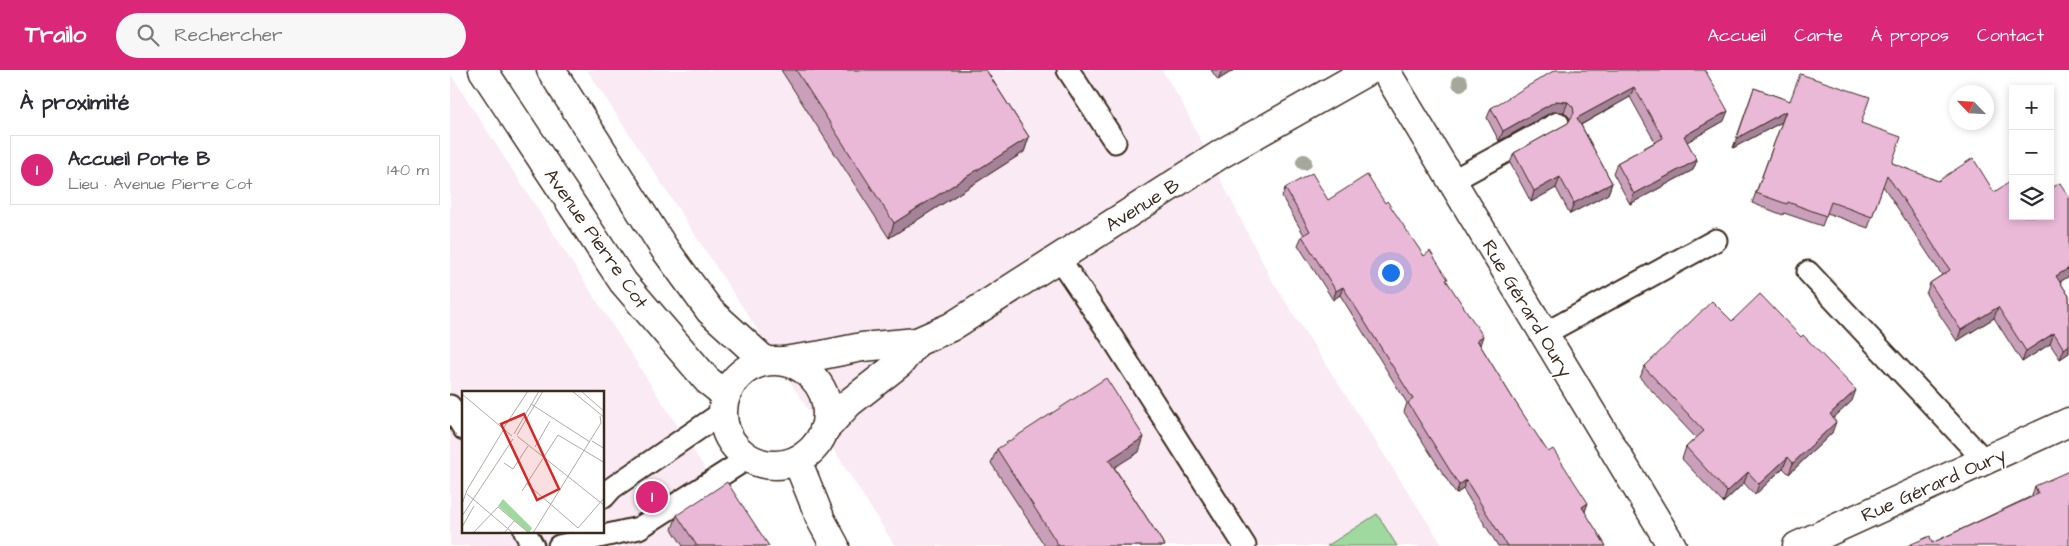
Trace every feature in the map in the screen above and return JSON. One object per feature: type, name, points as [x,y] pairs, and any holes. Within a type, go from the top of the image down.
[{"type":"street","name":"Avenue Pierre Cot","points":[[483,70],[623,282],[707,380],[724,404]]},
{"type":"street","points":[[551,70],[664,248],[710,311],[774,361]]},
{"type":"street","name":"Avenue B","points":[[774,361],[822,355],[862,346],[917,342],[951,327],[1221,154],[1369,70]]},
{"type":"street","name":"Rue Gérard Oury","points":[[1385,70],[1672,546]]},
{"type":"street","name":"Avenue B","points":[[824,430],[849,403],[900,364],[917,342]]},
{"type":"street","points":[[774,361],[798,365],[812,376],[822,389],[827,405],[826,421],[821,437],[811,450],[797,460],[781,465],[764,464],[748,458],[734,446],[726,430],[724,404],[735,380],[748,368],[774,361]]},
{"type":"street","name":"Rue Gérard Oury","points":[[1797,546],[2069,422]]},
{"type":"street","points":[[797,460],[821,520],[834,546]]},
{"type":"lane","points":[[1068,70],[1115,142]]},
{"type":"lane","points":[[1452,181],[1558,123]]},
{"type":"lane","points":[[1544,334],[1716,240]]},
{"type":"lane","points":[[1058,257],[1106,328],[1246,546]]},
{"type":"lane","points":[[1808,272],[1985,460]]},
{"type":"lane","points":[[605,496],[612,488],[724,404]]},
{"type":"lane","points":[[450,406],[462,426]]},
{"type":"lane","points":[[559,546],[640,528],[748,458]]},
{"type":"lane","points":[[526,534],[533,546]]},
{"type":"lane","points":[[559,546],[569,534]]},
{"type":"shaded area","points":[[587,70],[1162,70],[1181,101],[1271,279],[1443,546],[895,546],[749,317]]},
{"type":"shaded area","points":[[450,73],[693,450],[756,546],[450,546]]},
{"type":"green space","points":[[1377,514],[1397,546],[1327,546]]},
{"type":"building","points":[[796,70],[986,70],[1029,137],[894,223]]},
{"type":"building","points":[[1555,70],[1705,70],[1728,111],[1684,136],[1697,160],[1634,194],[1617,163],[1663,138],[1634,87],[1577,118],[1612,183],[1574,203],[1560,177],[1534,191],[1514,153],[1568,123],[1574,113],[1573,107],[1568,102],[1556,101],[1503,131],[1491,108]]},
{"type":"building","points":[[1800,74],[1870,97],[1861,123],[1901,137],[1892,163],[1938,181],[1973,158],[1994,192],[2009,183],[2009,220],[2054,220],[2054,187],[2060,183],[2069,197],[2069,268],[2056,276],[2069,296],[2069,345],[2064,349],[2054,333],[2026,351],[1998,307],[1961,330],[1930,283],[1950,270],[1887,175],[1872,217],[1831,202],[1826,216],[1756,193],[1786,111],[1737,138],[1754,88],[1790,101]]},
{"type":"building","points":[[1312,173],[1328,200],[1367,175],[1424,256],[1430,251],[1448,279],[1446,280],[1483,336],[1477,340],[1512,397],[1548,452],[1553,449],[1588,503],[1582,507],[1606,546],[1507,546],[1466,480],[1459,485],[1408,403],[1413,399],[1343,287],[1336,291],[1302,236],[1310,231],[1285,188]]},
{"type":"building","points":[[1760,294],[1856,390],[1830,414],[1836,422],[1793,463],[1788,457],[1759,484],[1748,472],[1727,492],[1686,447],[1704,431],[1644,367],[1712,301],[1732,321]]},
{"type":"building","points":[[1106,378],[1144,437],[1109,460],[1165,546],[1059,546],[997,449]]},
{"type":"building","points":[[2069,471],[2069,546],[1907,546],[1930,536],[1932,543],[2038,494],[2035,486]]},
{"type":"building","points":[[727,482],[769,546],[697,546],[677,515]]},
{"type":"place","name":"Accueil Porte B","points":[[652,497]]}]
